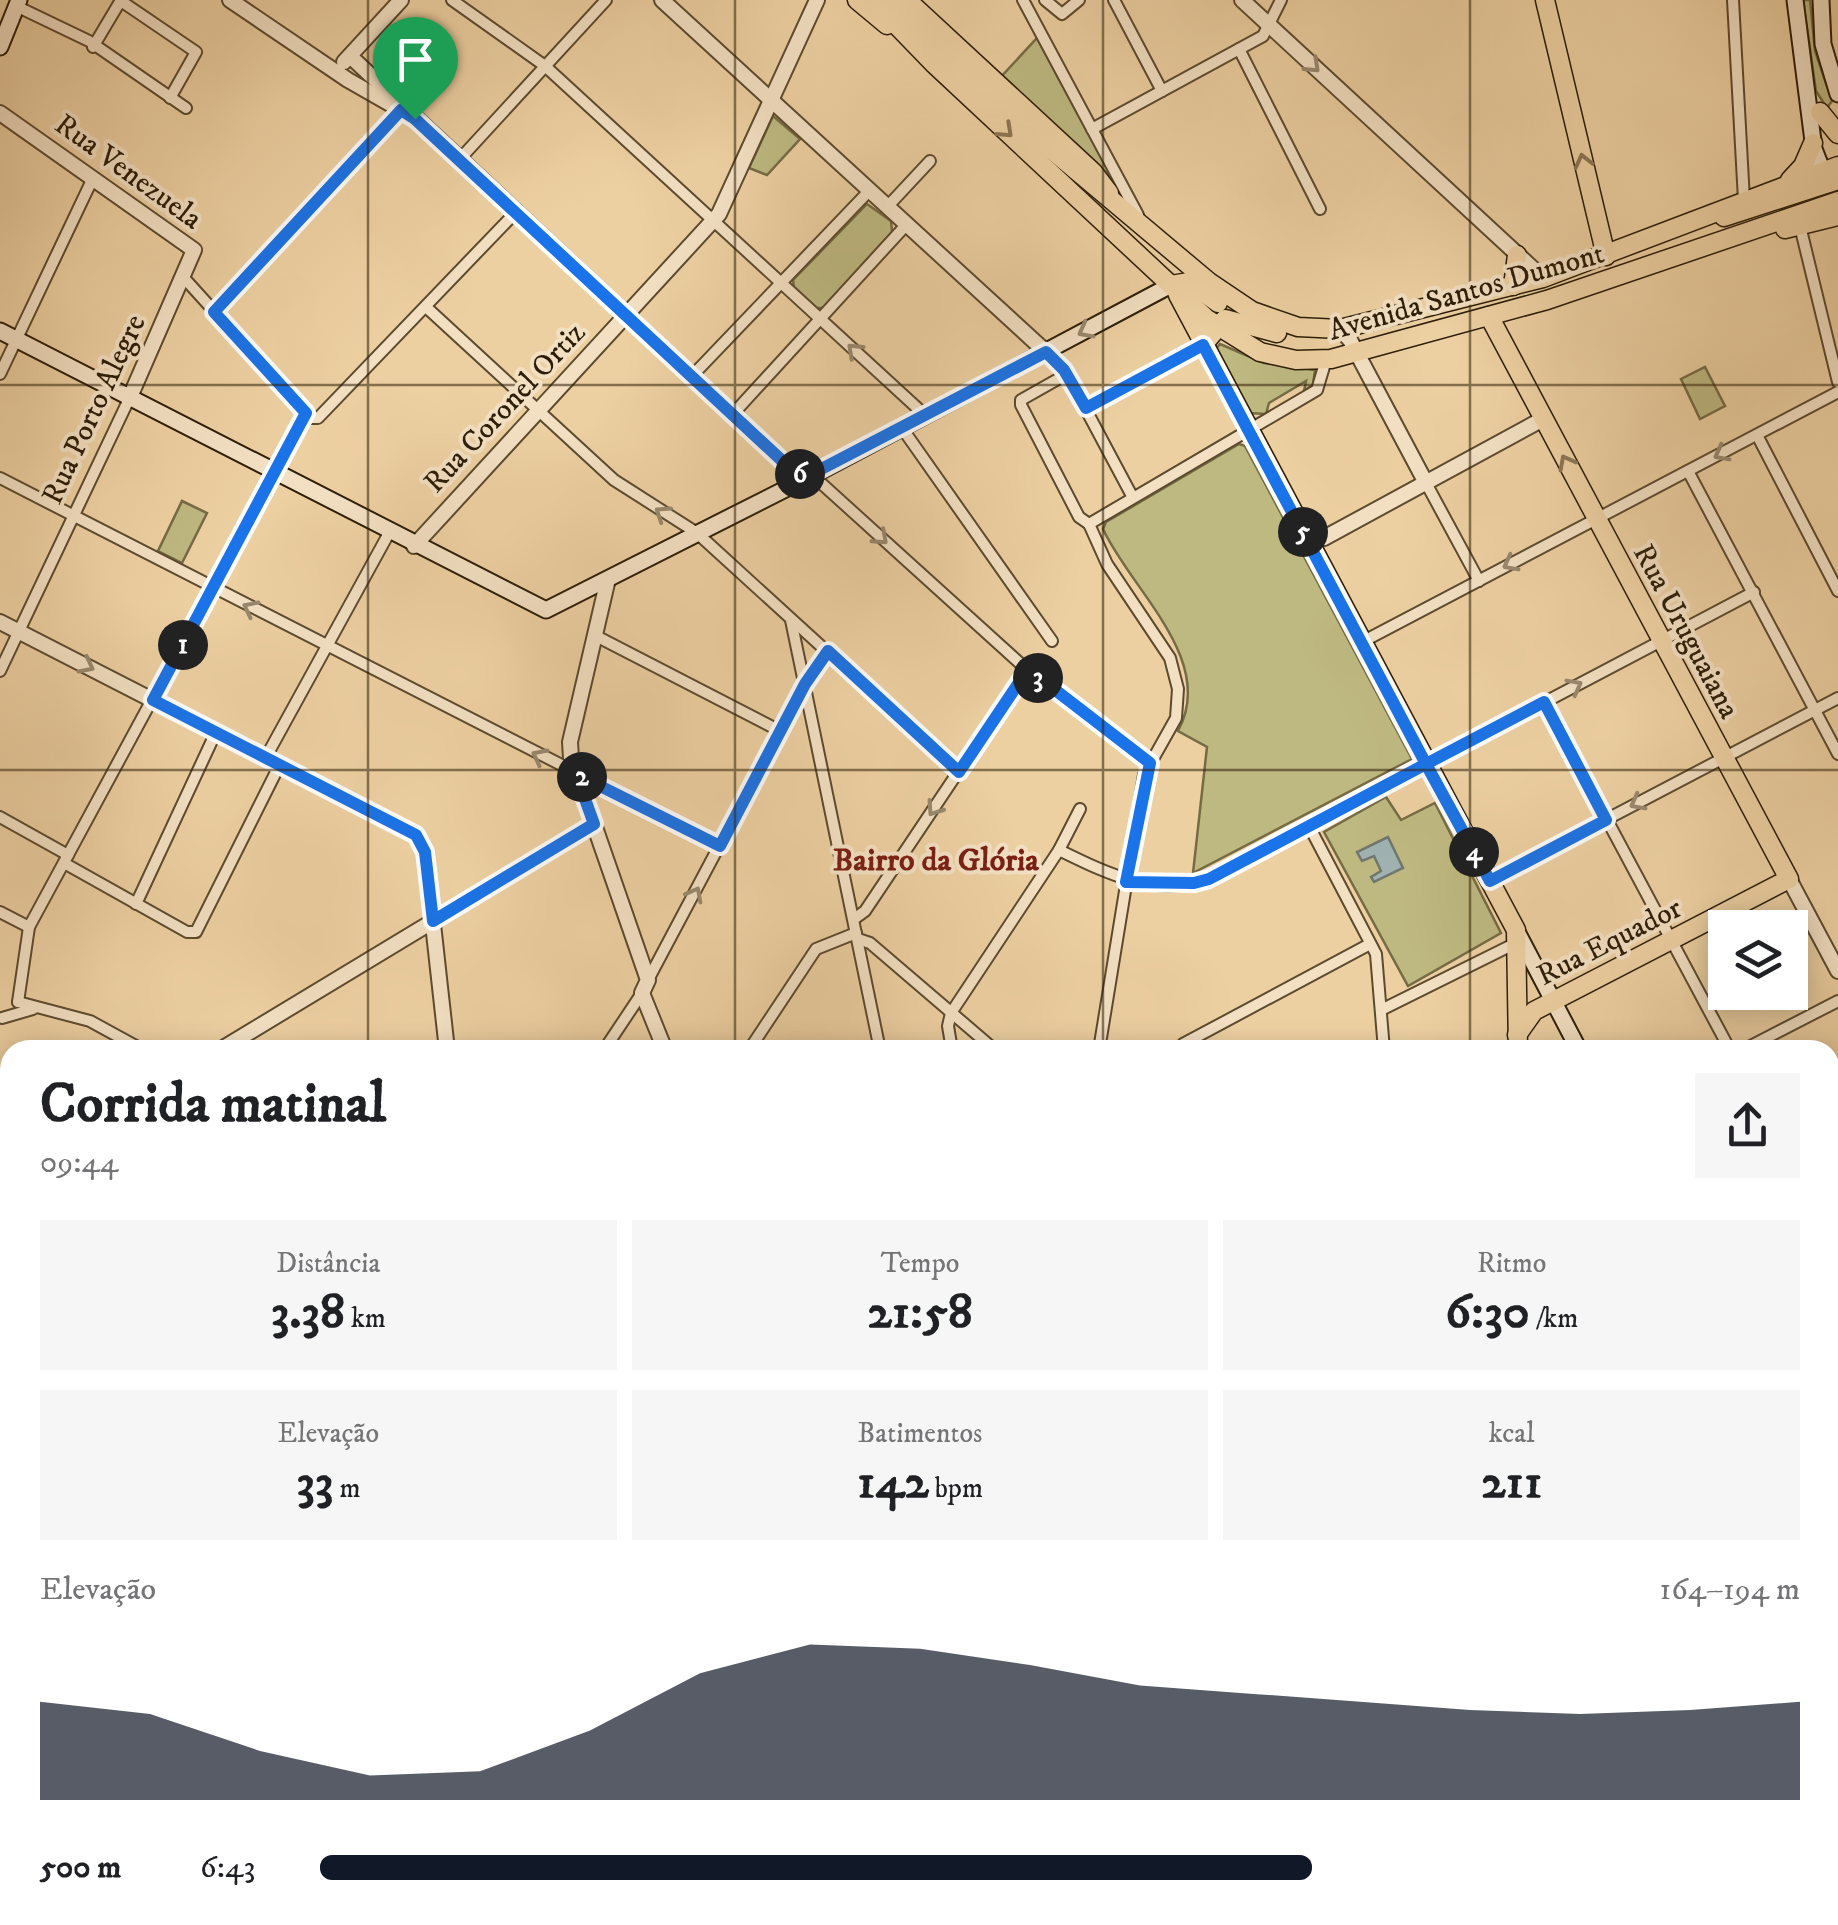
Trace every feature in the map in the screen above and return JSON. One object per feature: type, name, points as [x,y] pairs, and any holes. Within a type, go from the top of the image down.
[{"type":"main road","points":[[857,0],[934,64]]},
{"type":"main road","points":[[872,0],[934,64]]},
{"type":"main road","points":[[889,0],[1118,206]]},
{"type":"main road","points":[[907,0],[1093,172],[1118,206]]},
{"type":"main road","points":[[1544,0],[1606,256],[1603,282]]},
{"type":"main road","points":[[1786,184],[1804,166],[1813,143],[1814,104],[1798,51],[1795,0]]},
{"type":"main road","points":[[1814,104],[1832,110],[1838,97],[1822,36],[1820,0]]},
{"type":"main road","points":[[0,48],[18,3]]},
{"type":"main road","name":"Avenida Santos Dumont","points":[[934,64],[1216,327],[1260,352],[1326,360],[1562,296],[1735,236],[1838,206]]},
{"type":"main road","points":[[1814,104],[1838,134]]},
{"type":"main road","points":[[1813,143],[1831,175],[1838,206]]},
{"type":"main road","name":"Avenida Santos Dumont","points":[[1118,206],[1252,311],[1312,330],[1340,329],[1543,278],[1700,222],[1786,184],[1831,175]]},
{"type":"main road","name":"Avenida Santos Dumont","points":[[1700,222],[1746,212],[1831,175]]},
{"type":"main road","name":"Avenida Santos Dumont","points":[[1735,236],[1800,226],[1838,206]]},
{"type":"main road","points":[[1513,286],[1517,255]]},
{"type":"main road","points":[[1543,278],[1562,296]]},
{"type":"main road","points":[[0,330],[535,608],[552,608],[1173,287],[1189,282],[1251,325]]},
{"type":"main road","points":[[1173,287],[1248,430],[1314,537],[1318,561],[1574,1040]]},
{"type":"main road","name":"Rua Uruguaiana","points":[[1474,296],[1489,316],[1789,879]]},
{"type":"main road","points":[[1203,345],[1226,319],[1286,334],[1312,330]]},
{"type":"main road","name":"Rua Equador","points":[[1518,1040],[1534,1012],[1552,1001],[1789,879]]},
{"type":"main road","points":[[1516,936],[1517,1040]]},
{"type":"main road","points":[[1516,997],[1524,1008],[1534,1012]]},
{"type":"street","points":[[93,47],[121,0],[196,52],[170,98]]},
{"type":"street","points":[[230,0],[335,72],[403,108]]},
{"type":"street","points":[[335,72],[401,0]]},
{"type":"street","points":[[452,0],[545,66],[926,416]]},
{"type":"street","points":[[459,160],[606,0]]},
{"type":"street","points":[[662,0],[1067,374],[1132,496]]},
{"type":"street","name":"Rua Coronel Ortiz","points":[[414,546],[713,220],[817,0]]},
{"type":"street","points":[[1024,0],[1145,228]]},
{"type":"street","points":[[1045,0],[1062,14],[1079,0]]},
{"type":"street","points":[[1114,0],[1162,91]]},
{"type":"street","points":[[1242,0],[1543,278]]},
{"type":"street","points":[[1092,129],[1263,36],[1281,0]]},
{"type":"street","points":[[1733,0],[1744,200]]},
{"type":"street","points":[[18,3],[186,108]]},
{"type":"street","points":[[1239,49],[1320,209]]},
{"type":"street","points":[[350,56],[792,470],[819,482],[1028,669],[1150,763]]},
{"type":"street","points":[[214,312],[403,108]]},
{"type":"street","name":"Rua Venezuela","points":[[0,113],[192,247],[194,257],[185,280],[309,416]]},
{"type":"street","points":[[888,206],[930,161]]},
{"type":"street","points":[[0,374],[93,178]]},
{"type":"street","points":[[692,376],[870,190]]},
{"type":"street","points":[[1,1019],[18,1002],[30,927],[309,416],[323,416],[516,213]]},
{"type":"street","points":[[733,414],[907,224]]},
{"type":"street","points":[[1800,226],[1838,382]]},
{"type":"street","name":"Rua Porto Alegre","points":[[0,672],[185,280]]},
{"type":"street","points":[[426,307],[614,480],[697,532],[959,772]]},
{"type":"street","points":[[1340,329],[1479,581]]},
{"type":"street","points":[[1086,408],[1203,345]]},
{"type":"street","points":[[1088,524],[1317,390],[1326,360]]},
{"type":"street","points":[[1067,374],[1022,400],[1020,405],[1079,517],[1088,524],[1107,564],[1176,671],[1176,718],[1150,763],[1101,1040]]},
{"type":"street","points":[[1362,642],[1838,392]]},
{"type":"street","points":[[1314,537],[1544,419]]},
{"type":"street","points":[[902,428],[1052,641]]},
{"type":"street","points":[[1757,435],[1838,590]]},
{"type":"street","points":[[1688,470],[1838,754]]},
{"type":"street","points":[[0,478],[326,648],[720,846]]},
{"type":"street","points":[[0,817],[136,904],[196,932],[326,648],[389,533]]},
{"type":"street","points":[[608,579],[570,742],[576,774],[662,1040]]},
{"type":"street","points":[[1060,850],[1126,882],[1202,882],[1754,592]]},
{"type":"street","points":[[790,618],[878,1040]]},
{"type":"street","points":[[0,622],[416,835],[425,852],[446,1040]]},
{"type":"street","points":[[596,636],[780,731]]},
{"type":"street","points":[[611,1040],[645,987],[805,684],[828,651]]},
{"type":"street","points":[[854,918],[865,912],[1028,669]]},
{"type":"street","points":[[1490,881],[1838,698]]},
{"type":"street","points":[[1544,702],[1725,1040]]},
{"type":"street","points":[[786,720],[814,723]]},
{"type":"street","points":[[136,904],[216,732]]},
{"type":"street","points":[[950,1040],[948,1026],[952,1013],[1060,850],[1080,809]]},
{"type":"street","points":[[237,1040],[594,824]]},
{"type":"street","points":[[1309,826],[1378,963],[1384,1040]]},
{"type":"street","name":"Rua Uruguaiana","points":[[1789,879],[1838,971]]},
{"type":"street","points":[[0,912],[30,927]]},
{"type":"street","points":[[756,1040],[816,949],[857,936],[983,1040]]},
{"type":"street","points":[[1383,1009],[1516,936]]},
{"type":"street","points":[[1190,1040],[1370,944]]},
{"type":"street","points":[[1762,1040],[1838,1001]]},
{"type":"street","points":[[18,1002],[102,1026],[126,1040]]},
{"type":"street","points":[[1,1019],[44,1008]]},
{"type":"shaded area","points":[[1803,0],[1810,0],[1815,51],[1832,101],[1827,108],[1816,91]]},
{"type":"shaded area","points":[[1037,38],[1110,176],[1023,95],[999,79]]},
{"type":"shaded area","points":[[773,116],[800,139],[767,175],[749,168]]},
{"type":"shaded area","points":[[867,204],[891,221],[892,232],[823,308],[816,308],[794,288],[793,280]]},
{"type":"shaded area","points":[[1220,344],[1264,363],[1315,370],[1313,385],[1304,391],[1306,381],[1269,403],[1266,414],[1248,413],[1215,350]]},
{"type":"shaded area","points":[[1705,367],[1725,406],[1700,419],[1681,379]]},
{"type":"shaded area","points":[[1239,444],[1245,446],[1412,759],[1193,873],[1207,747],[1178,731],[1187,704],[1187,678],[1179,652],[1103,529],[1106,522]]},
{"type":"shaded area","points":[[182,501],[207,513],[182,563],[158,551]]},
{"type":"shaded area","points":[[1386,797],[1401,820],[1435,803],[1501,933],[1408,986],[1324,832]]},
{"type":"shaded area","points":[[1388,837],[1403,868],[1374,882],[1371,877],[1381,871],[1374,856],[1362,861],[1357,852]]},
{"type":"district","name":"Bairro da Glória","points":[[936,859]]},
{"type":"route","points":[[415,119],[401,110],[214,312],[306,413],[153,700],[416,835],[424,846],[433,921],[594,824],[576,774],[720,846],[805,684],[828,651],[959,772],[1028,669],[1150,763],[1144,774],[1126,882],[1194,883],[1209,879],[1426,764],[1490,881],[1606,820],[1544,702],[1426,764],[1203,345],[1086,408],[1064,370],[1046,352],[806,477],[792,470],[415,119]]}]
